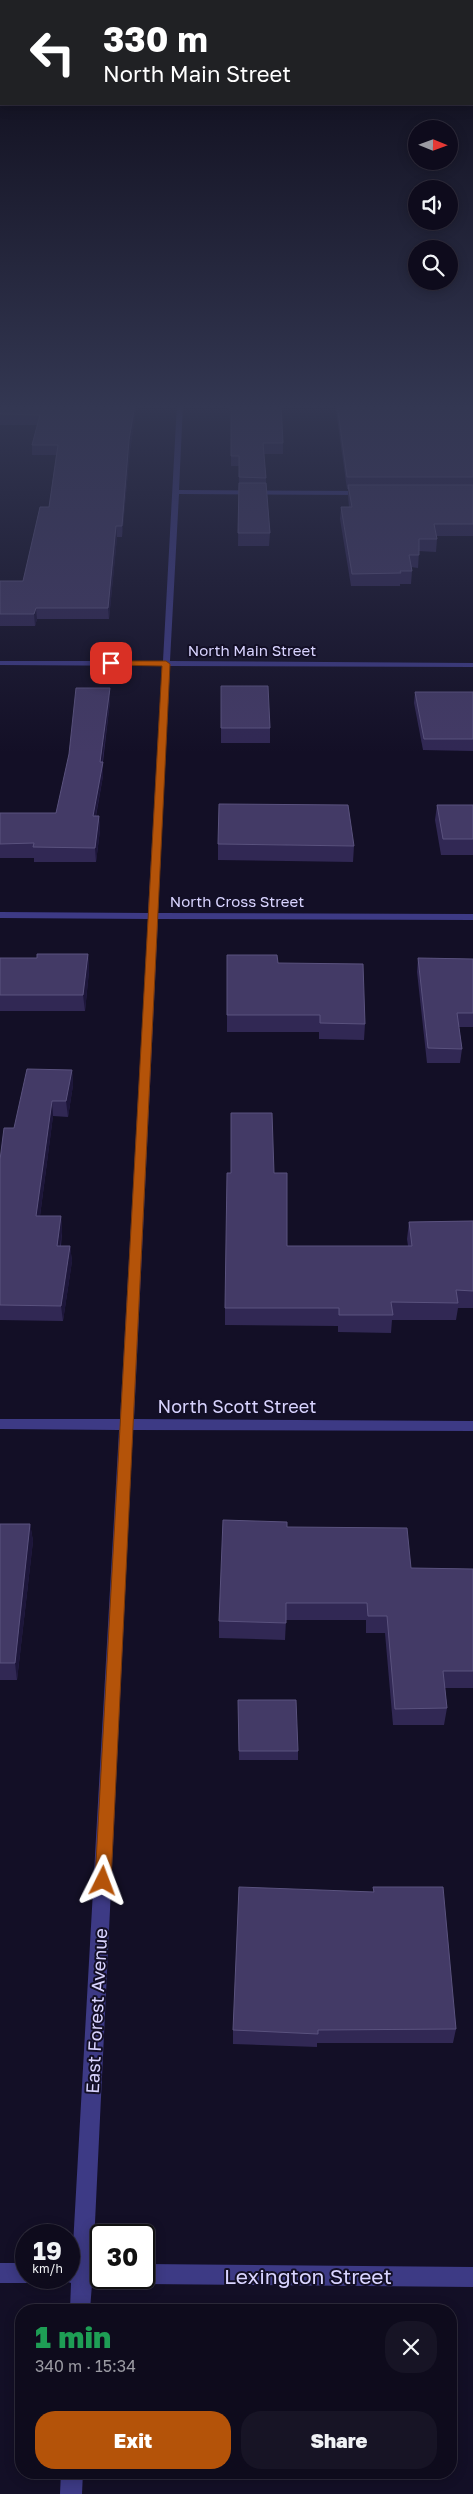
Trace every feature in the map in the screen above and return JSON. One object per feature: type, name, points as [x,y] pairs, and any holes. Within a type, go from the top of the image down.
[{"type":"street","name":"East Forest Avenue","points":[[81,2304],[84,2274],[174,520]]},
{"type":"street","name":"North Main Street","points":[[0,663],[473,665]]},
{"type":"street","name":"North Cross Street","points":[[0,915],[473,916]]},
{"type":"street","name":"North Scott Street","points":[[0,1424],[473,1426]]},
{"type":"street","points":[[0,2273],[15,2273]]},
{"type":"street","name":"Lexington Street","points":[[155,2274],[473,2277]]},
{"type":"street","points":[[71,2494],[72,2479]]},
{"type":"building","points":[[37,520],[122,520],[122,526],[116,526],[108,608],[36,608],[34,614],[0,614],[0,581],[23,581]]},
{"type":"building","points":[[238,520],[269,520],[270,533],[238,533]]},
{"type":"building","points":[[343,520],[473,520],[473,524],[434,524],[437,539],[419,539],[419,555],[409,555],[412,571],[352,574]]},
{"type":"building","points":[[221,686],[268,686],[270,728],[221,728]]},
{"type":"building","points":[[76,688],[110,688],[100,762],[103,762],[93,816],[99,816],[95,848],[33,847],[34,843],[0,844],[0,813],[56,813],[69,754]]},
{"type":"building","points":[[415,692],[473,692],[473,739],[424,739]]},
{"type":"building","points":[[219,804],[348,805],[354,846],[218,844]]},
{"type":"building","points":[[437,805],[473,805],[473,839],[443,839]]},
{"type":"building","points":[[37,954],[88,954],[83,995],[0,995],[0,958],[37,958]]},
{"type":"building","points":[[227,955],[277,955],[278,963],[363,964],[365,1024],[320,1023],[320,1015],[227,1015]]},
{"type":"building","points":[[418,958],[473,959],[473,1013],[457,1013],[462,1049],[428,1048]]},
{"type":"building","points":[[27,1069],[72,1070],[66,1101],[52,1101],[36,1216],[61,1216],[57,1246],[70,1246],[61,1306],[0,1305],[0,1160],[4,1128],[14,1128]]},
{"type":"building","points":[[231,1113],[272,1113],[274,1173],[287,1173],[287,1246],[412,1246],[409,1222],[473,1221],[473,1291],[456,1290],[458,1303],[391,1302],[393,1315],[339,1315],[339,1308],[225,1308],[227,1173],[231,1173]]},
{"type":"building","points":[[223,1520],[287,1522],[287,1527],[407,1528],[411,1568],[473,1569],[473,1671],[443,1671],[447,1708],[395,1709],[387,1616],[368,1616],[367,1603],[286,1603],[286,1623],[219,1621]]},
{"type":"building","points":[[0,1524],[30,1524],[15,1663],[0,1663]]},
{"type":"building","points":[[238,1700],[296,1700],[298,1751],[239,1751]]},
{"type":"building","points":[[239,1887],[374,1892],[373,1887],[443,1887],[456,2029],[318,2030],[318,2034],[233,2030]]},
{"type":"route","points":[[103,1881],[166,664],[111,663]]}]
